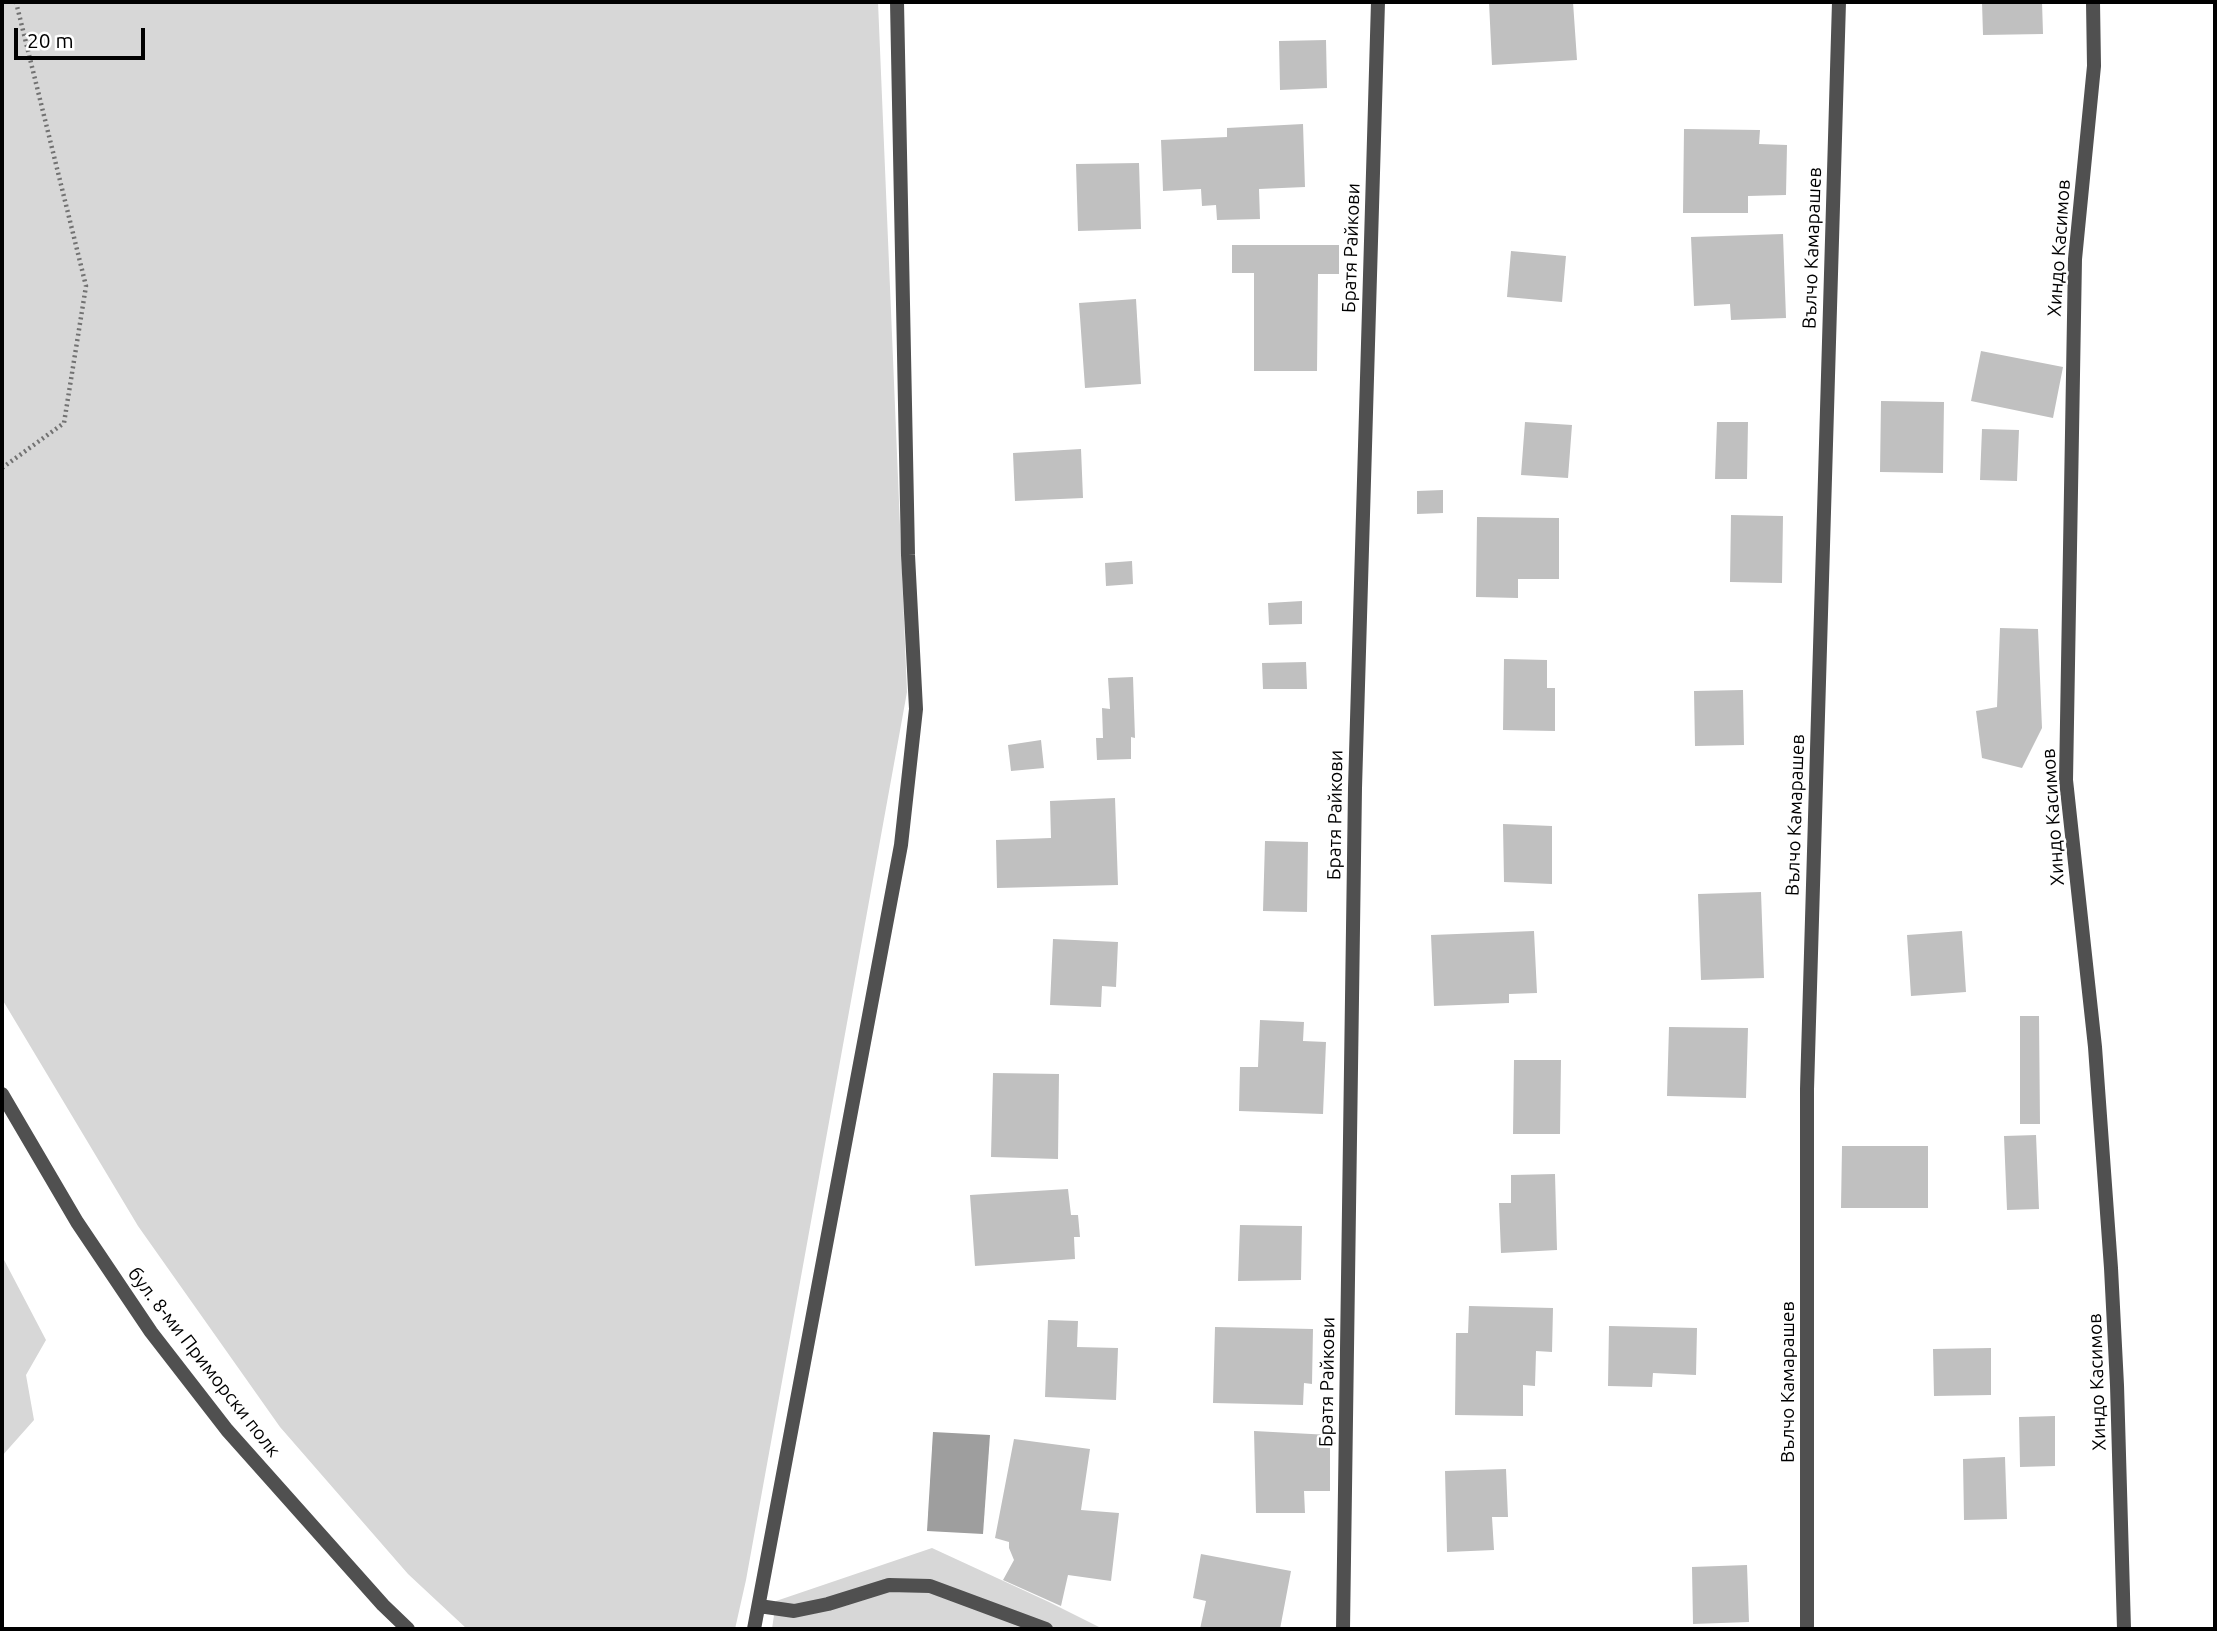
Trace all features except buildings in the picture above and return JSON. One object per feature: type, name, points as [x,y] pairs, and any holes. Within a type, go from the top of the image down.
[{"type":"street","points":[[754,1629],[901,845],[916,709],[908,555],[897,2]]},
{"type":"street","name":"Братя Райкови","points":[[1343,1629],[1354,788],[1378,2]]},
{"type":"street","name":"Вълчо Камарашев","points":[[1807,1629],[1807,1089],[1839,2]]},
{"type":"street","name":"Хиндо Касимов","points":[[2093,2],[2094,66],[2075,259],[2066,780],[2095,1047],[2110,1254],[2117,1385],[2124,1629]]},
{"type":"street","name":"бул. 8-ми Приморски полк","points":[[2,1094],[77,1222],[151,1332],[244,1449],[374,1595],[408,1629]]},
{"type":"street","points":[[759,1606],[794,1611],[828,1604],[889,1585],[930,1586],[1046,1629]]},
{"type":"path","points":[[2,468],[64,423],[86,286],[16,2]]},
{"type":"shaded area","points":[[2,2],[878,2],[907,692],[735,1629],[467,1629],[408,1574],[280,1427],[138,1226],[2,999]]},
{"type":"shaded area","points":[[2,1256],[46,1340],[26,1375],[34,1420],[2,1456]]},
{"type":"shaded area","points":[[933,1432],[990,1435],[983,1534],[927,1531]]},
{"type":"shaded area","points":[[932,1548],[1103,1629],[772,1629],[776,1601]]}]
